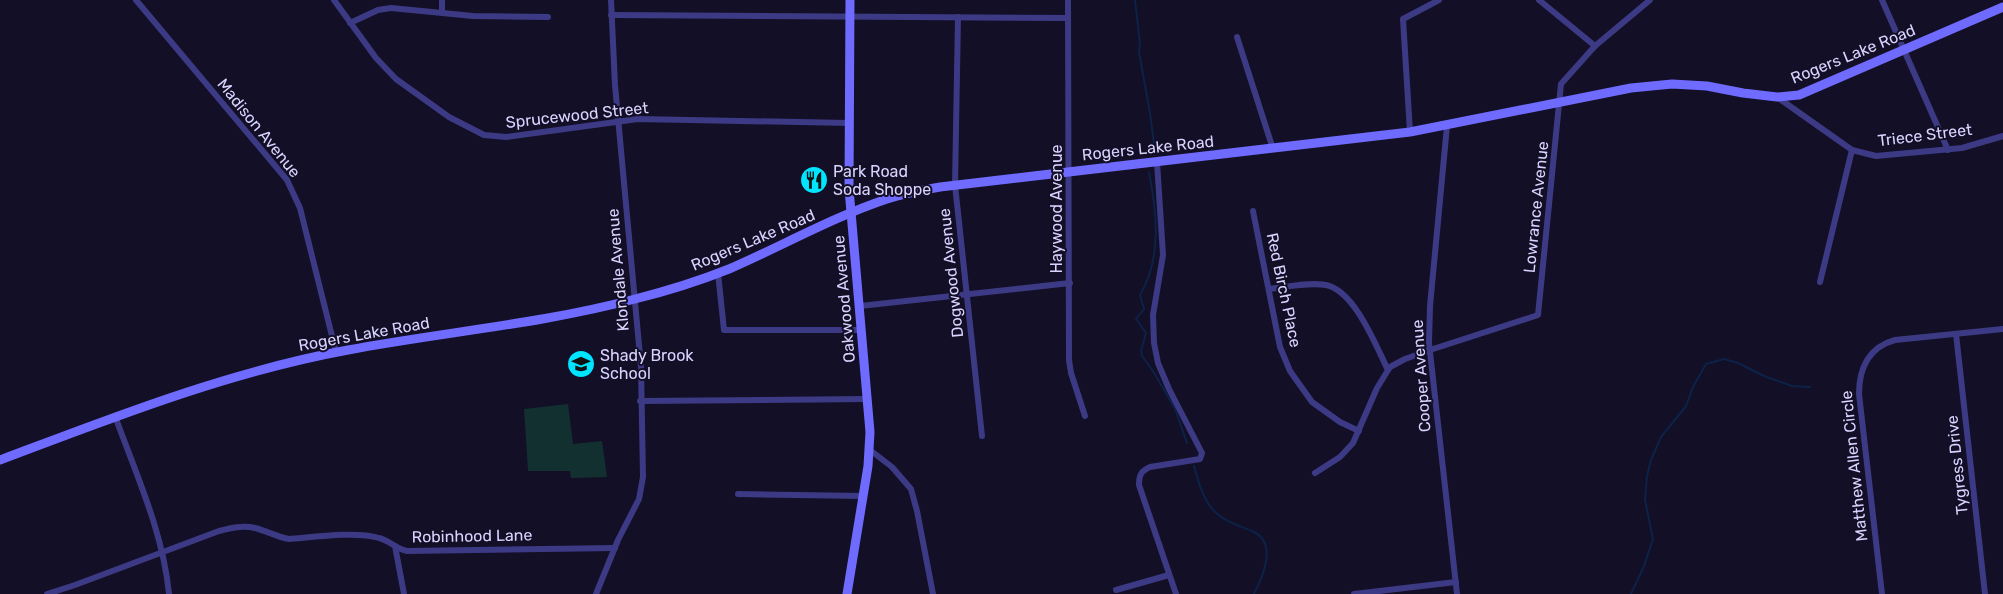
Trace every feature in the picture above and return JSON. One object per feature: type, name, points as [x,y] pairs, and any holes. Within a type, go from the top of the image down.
[{"type":"main road","name":"Oakwood Avenue","points":[[847,594],[870,450],[851,212],[849,123],[850,0]]},
{"type":"main road","name":"Rogers Lake Road","points":[[0,460],[152,402],[224,380],[336,352],[568,314],[634,300],[718,273],[851,212],[904,194],[956,185],[1410,132],[1631,88],[1672,84],[1708,86],[1777,97],[1799,95],[2003,7]]},
{"type":"street","name":"Madison Avenue","points":[[136,0],[286,180],[296,197],[336,352]]},
{"type":"street","name":"Sprucewood Street","points":[[334,0],[376,58],[396,79],[449,117],[484,135],[506,137],[618,121],[725,120],[849,123]]},
{"type":"street","points":[[442,0],[442,12]]},
{"type":"street","name":"Klondale Avenue","points":[[596,594],[615,548],[639,499],[643,477],[640,402],[641,367],[618,121],[611,0]]},
{"type":"street","name":"Haywood Avenue","points":[[1068,0],[1069,360],[1071,373],[1085,416]]},
{"type":"street","points":[[1410,132],[1403,20],[1438,0]]},
{"type":"street","points":[[1539,0],[1595,46]]},
{"type":"street","points":[[1559,101],[1561,84],[1595,46],[1650,0]]},
{"type":"street","points":[[1882,0],[1948,150]]},
{"type":"street","points":[[350,23],[378,10],[391,8],[496,17],[548,16]]},
{"type":"street","points":[[611,15],[1068,18]]},
{"type":"street","name":"Dogwood Avenue","points":[[958,17],[956,185],[982,436]]},
{"type":"street","points":[[1237,37],[1272,149]]},
{"type":"street","name":"Triece Street","points":[[1777,97],[1852,150],[1876,156],[1962,148],[2003,136]]},
{"type":"street","name":"Lowrance Avenue","points":[[1430,350],[1538,315],[1556,150],[1559,101]]},
{"type":"street","name":"Cooper Avenue","points":[[1447,126],[1430,306],[1430,350],[1457,594]]},
{"type":"street","points":[[1820,282],[1852,150]]},
{"type":"street","points":[[1157,162],[1162,255],[1153,315],[1154,343],[1158,363],[1202,453],[1200,459],[1150,467],[1143,470],[1140,475],[1139,485],[1176,594]]},
{"type":"street","name":"Red Birch Place","points":[[1253,211],[1280,347],[1290,371],[1312,402],[1340,422],[1359,431]]},
{"type":"street","points":[[718,273],[724,330],[861,330]]},
{"type":"street","points":[[860,306],[1070,283]]},
{"type":"street","points":[[1268,289],[1310,284],[1328,285],[1343,294],[1355,306],[1388,370]]},
{"type":"street","name":"Matthew Allen Circle","points":[[1882,594],[1859,394],[1859,382],[1863,367],[1872,352],[1887,342],[2003,329]]},
{"type":"street","name":"Tygress Drive","points":[[1956,334],[1985,594]]},
{"type":"street","points":[[1315,473],[1340,456],[1353,444],[1377,388],[1388,370],[1405,359],[1430,350]]},
{"type":"street","points":[[640,402],[867,399]]},
{"type":"street","points":[[115,416],[162,551],[167,569],[169,594]]},
{"type":"street","points":[[870,450],[892,467],[910,489],[917,511],[933,594]]},
{"type":"street","points":[[738,494],[864,496]]},
{"type":"street","name":"Robinhood Lane","points":[[50,594],[162,551],[219,531],[240,527],[253,528],[279,537],[289,538],[362,535],[379,537],[407,551],[615,548]]},
{"type":"street","points":[[395,546],[404,594]]},
{"type":"street","points":[[1116,590],[1169,575]]},
{"type":"street","points":[[1354,594],[1456,582]]},
{"type":"green space","points":[[568,404],[573,444],[602,441],[607,477],[571,478],[570,471],[528,471],[524,409]]},
{"type":"waterway","points":[[1135,0],[1140,44],[1139,52],[1155,152]]},
{"type":"waterway","points":[[1149,172],[1154,203],[1155,251],[1147,281],[1140,295],[1144,309],[1136,319],[1146,333],[1141,351],[1142,356],[1175,409],[1187,443]]},
{"type":"waterway","points":[[1631,594],[1644,566],[1653,539],[1645,500],[1647,476],[1651,460],[1661,437],[1686,406],[1693,387],[1706,364],[1724,359],[1792,386],[1810,387]]},
{"type":"waterway","points":[[1194,466],[1199,484],[1214,511],[1228,521],[1254,532],[1261,537],[1265,544],[1267,553],[1264,571],[1254,594]]},
{"type":"place","name":"Park Road Soda Shoppe","points":[[814,180]]},
{"type":"place","name":"Shady Brook School","points":[[581,364]]}]
